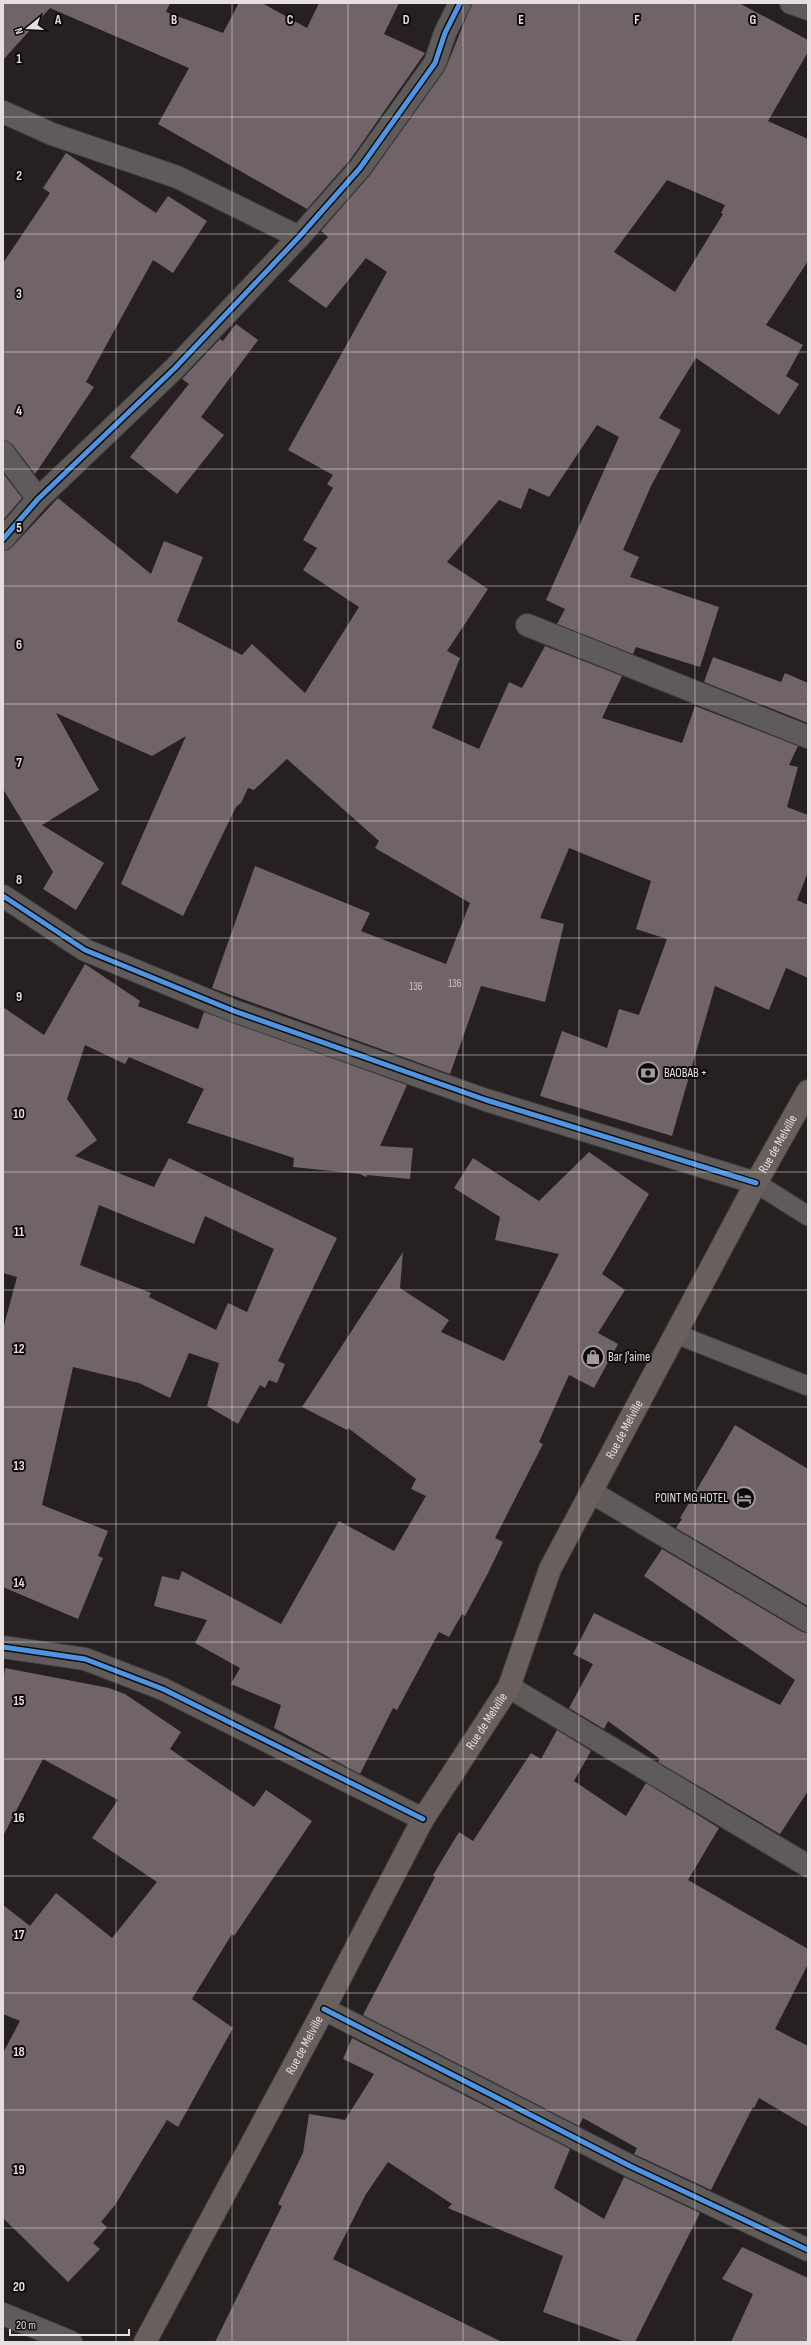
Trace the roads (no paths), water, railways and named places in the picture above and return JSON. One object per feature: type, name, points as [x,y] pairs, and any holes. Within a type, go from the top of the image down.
[{"type":"main road","name":"Rue de Melville","points":[[145,2342],[324,2009],[423,1819],[509,1687],[550,1569],[756,1183],[807,1095]]},
{"type":"street","points":[[3,538],[38,499],[175,368],[299,237],[360,168],[435,63],[445,33],[460,3]]},
{"type":"street","points":[[791,3],[808,10]]},
{"type":"street","points":[[3,112],[52,134],[177,177],[299,237]]},
{"type":"street","points":[[3,452],[38,499]]},
{"type":"street","points":[[527,625],[808,737]]},
{"type":"street","points":[[3,896],[85,950],[234,1011],[486,1100],[756,1183]]},
{"type":"street","points":[[591,1492],[808,1621]]},
{"type":"street","points":[[3,1648],[85,1659],[163,1689],[423,1819]]},
{"type":"street","points":[[509,1687],[808,1866]]},
{"type":"street","points":[[324,2009],[630,2166],[808,2250]]},
{"type":"street","points":[[3,2314],[71,2342]]},
{"type":"lane","points":[[756,1183],[808,1216]]},
{"type":"lane","points":[[676,1334],[808,1386]]},
{"type":"place","name":"BAOBAB +","points":[[648,1073]]},
{"type":"place","name":"Bar J'aime","points":[[593,1357]]},
{"type":"place","name":"POINT MG HOTEL","points":[[744,1498]]}]
